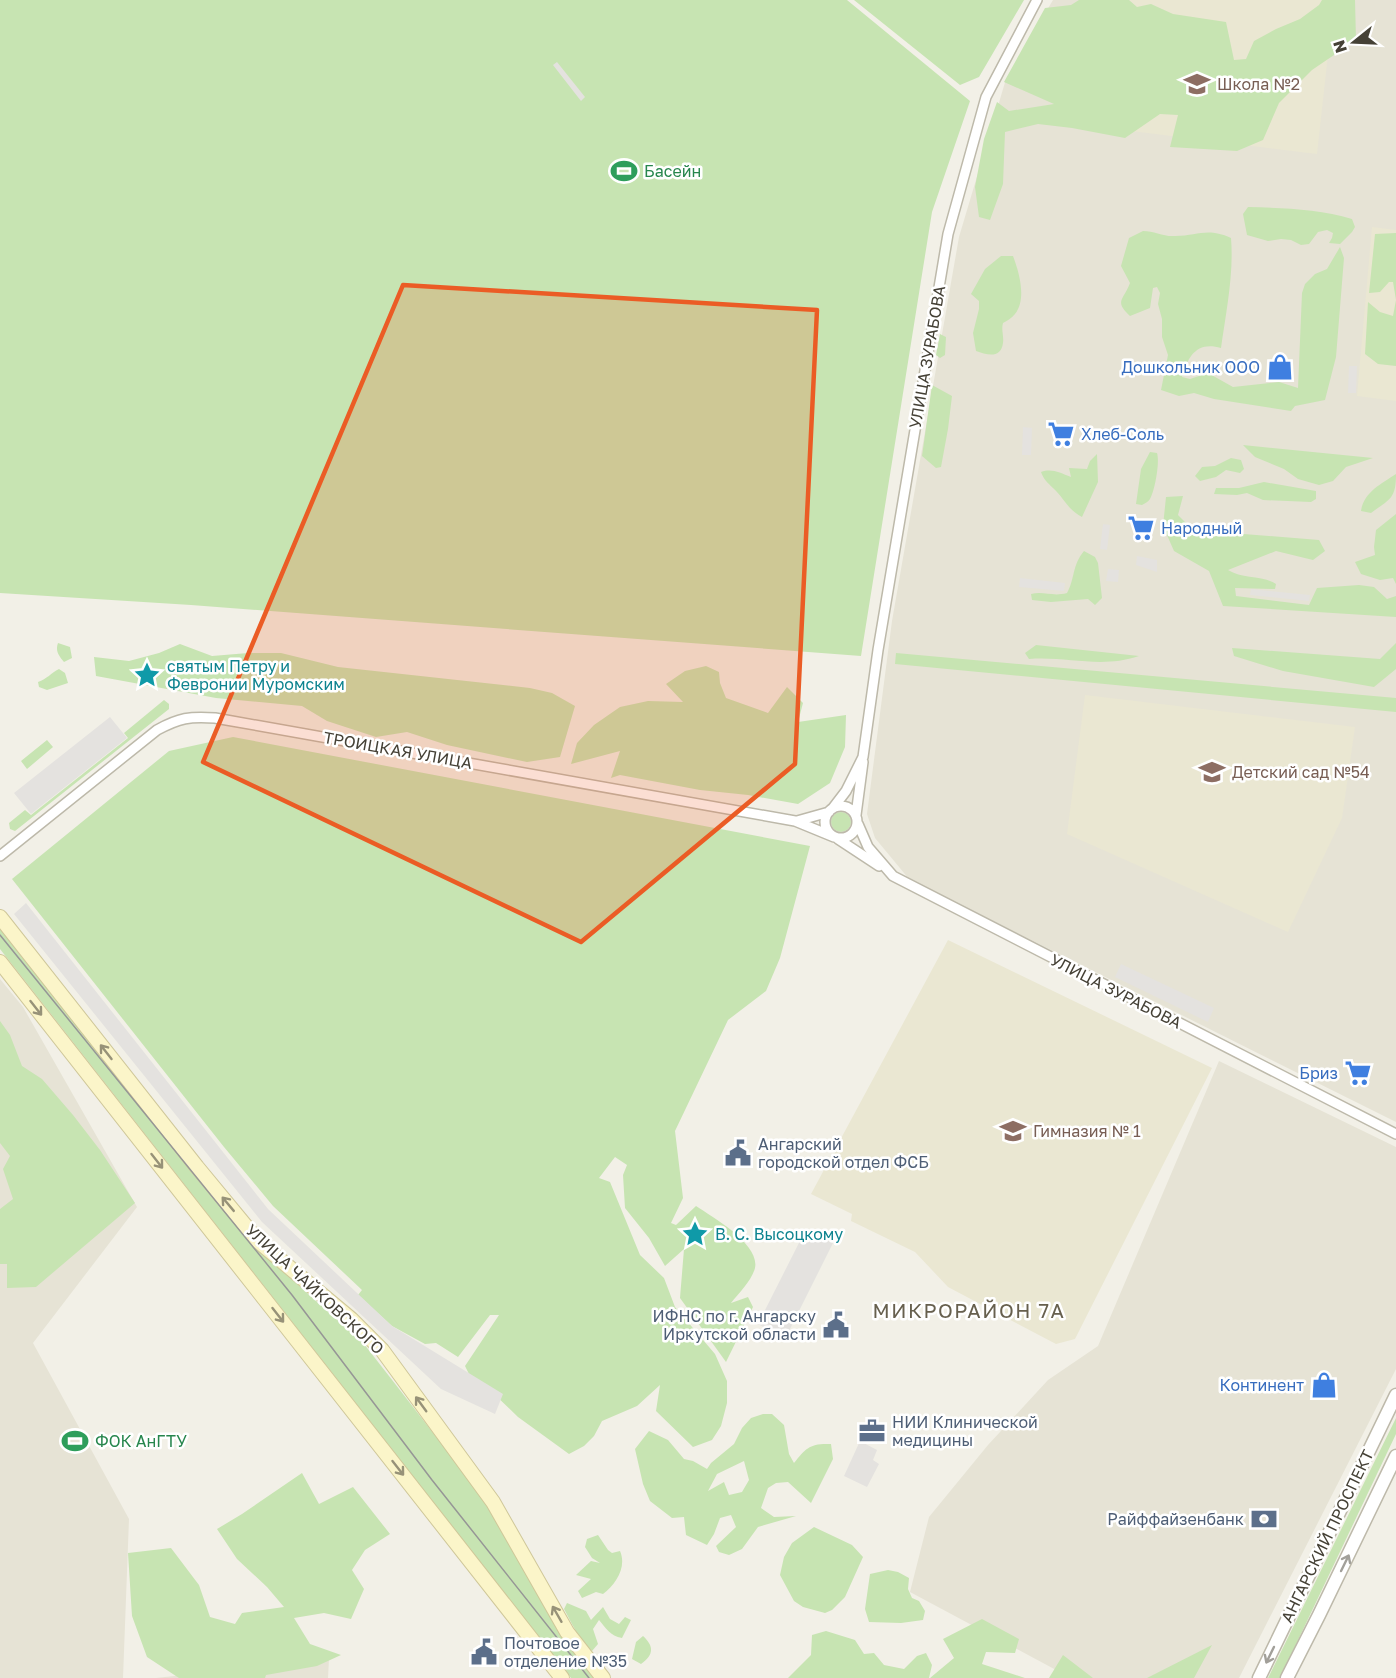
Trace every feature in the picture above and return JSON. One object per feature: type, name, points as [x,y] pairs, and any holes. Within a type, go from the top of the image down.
[{"type":"main road","name":"УЛИЦА ЧАЙКОВСКОГО","points":[[0,918],[259,1242],[351,1319],[382,1350],[493,1502],[567,1632],[603,1678]]},
{"type":"main road","points":[[0,962],[562,1678]]},
{"type":"street","name":"УЛИЦА ЗУРАБОВА","points":[[863,757],[878,650],[948,234],[986,96],[1037,0]]},
{"type":"street","name":"ТРОИЦКАЯ УЛИЦА","points":[[1,854],[157,730],[174,720],[192,716],[273,728],[795,821],[835,837],[893,876]]},
{"type":"street","points":[[863,757],[856,830],[851,836],[845,838],[835,837],[826,826],[826,818],[846,791],[863,757]]},
{"type":"street","points":[[795,821],[846,807],[857,819]]},
{"type":"street","name":"УЛИЦА ЗУРАБОВА","points":[[857,819],[870,850],[893,876],[1396,1134]]},
{"type":"street","name":"АНГАРСКИЙ ПРОСПЕКТ","points":[[1259,1678],[1396,1395]]},
{"type":"street","name":"АНГАРСКИЙ ПРОСПЕКТ","points":[[1287,1678],[1396,1456]]},
{"type":"highlighted area","points":[[403,285],[817,310],[795,764],[581,942],[203,762]]},
{"type":"shaded area","points":[[1053,0],[1396,0],[1396,1122],[909,879],[875,838],[867,814],[892,621],[959,237],[1006,79]]},
{"type":"shaded area","name":"Школа №2","points":[[1089,0],[1334,0],[1317,154],[1067,123]]},
{"type":"shaded area","points":[[557,62],[585,97],[581,101],[553,65]]},
{"type":"shaded area","points":[[1372,227],[1396,230],[1396,401],[1357,396]]},
{"type":"shaded area","points":[[1349,366],[1357,366],[1356,393],[1348,393]]},
{"type":"shaded area","points":[[1023,427],[1032,428],[1031,455],[1022,455]]},
{"type":"shaded area","points":[[1103,524],[1110,525],[1107,550],[1100,549]]},
{"type":"shaded area","points":[[1137,556],[1157,560],[1157,572],[1136,565]]},
{"type":"shaded area","points":[[1108,569],[1119,570],[1118,582],[1106,581]]},
{"type":"shaded area","points":[[1020,578],[1065,583],[1064,591],[1019,587]]},
{"type":"shaded area","points":[[1251,589],[1310,595],[1309,601],[1250,595]]},
{"type":"shaded area","name":"Детский сад №54","points":[[1085,695],[1355,727],[1342,818],[1288,932],[1067,834]]},
{"type":"shaded area","points":[[110,717],[127,738],[31,814],[14,793]]},
{"type":"shaded area","points":[[26,903],[268,1209],[392,1326],[503,1394],[495,1414],[441,1389],[262,1222],[14,914]]},
{"type":"shaded area","name":"Гимназия № 1","points":[[948,940],[1212,1068],[1075,1339],[1056,1344],[948,1287],[915,1252],[851,1221],[852,1214],[811,1194]]},
{"type":"shaded area","points":[[1121,964],[1214,1008],[1208,1022],[1115,977]]},
{"type":"shaded area","points":[[0,979],[23,1007],[137,1207],[33,1343],[129,1519],[123,1678],[0,1678]]},
{"type":"shaded area","points":[[1219,1061],[1396,1147],[1396,1369],[1239,1678],[1071,1678],[910,1592],[929,1517],[988,1445],[1048,1380],[1098,1346]]},
{"type":"shaded area","points":[[806,1229],[833,1243],[785,1339],[758,1324]]},
{"type":"shaded area","points":[[860,1441],[877,1450],[873,1460],[879,1464],[867,1487],[844,1476]]},
{"type":"shaded area","points":[[329,1659],[328,1678],[156,1678]]},
{"type":"green space","points":[[0,0],[847,0],[970,101],[932,212],[861,656],[191,605],[0,593]]},
{"type":"green space","points":[[854,0],[1024,0],[979,77],[960,85]]},
{"type":"green space","name":"Школа №2","points":[[1079,0],[1129,0],[1137,7],[1151,4],[1173,14],[1226,22],[1234,60],[1246,59],[1254,41],[1300,19],[1319,5],[1322,0],[1355,0],[1356,40],[1312,70],[1279,103],[1263,140],[1237,151],[1170,147],[1178,115],[1160,114],[1125,138],[1038,124],[1005,132],[1003,184],[990,220],[979,217],[975,187],[984,139],[997,102],[1009,111],[1054,104],[1004,82],[1045,8],[1071,5]]},
{"type":"green space","points":[[1248,207],[1327,213],[1352,219],[1355,227],[1340,244],[1329,243],[1333,233],[1327,230],[1318,232],[1309,244],[1301,245],[1291,240],[1281,239],[1268,241],[1247,235],[1243,214]]},
{"type":"green space","points":[[1143,231],[1171,236],[1215,233],[1231,238],[1230,279],[1221,348],[1206,347],[1195,352],[1187,363],[1182,377],[1190,379],[1208,373],[1233,387],[1279,382],[1298,388],[1302,293],[1305,284],[1315,274],[1327,269],[1340,247],[1344,258],[1336,357],[1325,400],[1295,406],[1291,411],[1214,399],[1194,393],[1179,396],[1161,390],[1168,355],[1162,337],[1162,319],[1158,304],[1160,293],[1157,287],[1153,288],[1150,308],[1130,316],[1121,304],[1130,283],[1121,266],[1129,238]]},
{"type":"green space","points":[[1396,233],[1396,300],[1393,282],[1389,282],[1380,292],[1369,293],[1375,234]]},
{"type":"green space","points":[[1001,256],[1013,256],[1019,277],[1021,301],[1015,314],[1003,323],[1002,348],[996,354],[989,354],[976,351],[973,333],[979,301],[971,294],[985,269]]},
{"type":"green space","points":[[1396,300],[1396,366],[1378,364],[1365,354],[1368,302],[1380,312],[1393,316]]},
{"type":"green space","points":[[940,334],[946,337],[945,355],[940,358],[936,355]]},
{"type":"green space","points":[[932,385],[952,396],[941,467],[936,468],[922,456]]},
{"type":"green space","points":[[1243,445],[1373,458],[1346,467],[1333,481],[1319,485],[1298,479],[1284,469],[1255,457]]},
{"type":"green space","points":[[1150,452],[1157,453],[1158,457],[1154,489],[1148,501],[1142,505],[1136,504],[1141,469]]},
{"type":"green space","points":[[1097,454],[1098,482],[1082,517],[1046,481],[1041,472],[1052,471],[1071,477],[1069,468],[1087,469],[1090,461]]},
{"type":"green space","points":[[1231,458],[1241,460],[1244,469],[1240,473],[1226,470],[1216,477],[1200,481],[1195,476],[1202,467],[1215,466]]},
{"type":"green space","points":[[1396,474],[1395,489],[1391,498],[1371,513],[1361,511],[1369,494]]},
{"type":"green space","points":[[1264,482],[1316,491],[1316,499],[1311,502],[1263,500],[1247,493],[1214,494],[1216,488],[1239,488]]},
{"type":"green space","points":[[1183,496],[1178,515],[1193,530],[1319,540],[1325,551],[1313,560],[1276,551],[1228,570],[1276,584],[1275,589],[1235,588],[1236,596],[1309,605],[1317,588],[1359,585],[1374,587],[1387,599],[1396,596],[1396,617],[1223,606],[1209,571],[1174,551],[1163,526],[1166,497]]},
{"type":"green space","points":[[1396,514],[1396,584],[1393,578],[1380,580],[1361,574],[1355,562],[1375,555],[1376,530]]},
{"type":"green space","points":[[1084,551],[1095,557],[1098,563],[1102,598],[1095,605],[1088,599],[1051,602],[1032,600],[1031,594],[1067,593],[1077,562]]},
{"type":"green space","points":[[58,643],[70,647],[72,658],[64,662],[57,651]]},
{"type":"green space","points":[[1396,643],[1396,669],[1374,687],[1283,671],[1234,656],[1232,648],[1380,659]]},
{"type":"green space","points":[[180,644],[212,656],[281,653],[338,667],[530,688],[552,693],[575,706],[560,757],[527,762],[447,745],[407,732],[376,737],[327,721],[302,706],[216,698],[96,676],[94,657],[129,661],[159,653]]},
{"type":"green space","points":[[1036,645],[1139,656],[1111,662],[1029,659],[1025,653]]},
{"type":"green space","points":[[896,653],[1396,698],[1396,712],[895,664]]},
{"type":"green space","points":[[706,666],[719,672],[720,683],[726,698],[768,713],[787,687],[803,703],[798,722],[846,715],[845,747],[830,783],[798,804],[748,795],[700,790],[620,775],[611,778],[620,751],[571,764],[577,743],[594,725],[620,707],[648,701],[683,702],[666,684],[685,671]]},
{"type":"green space","points":[[59,669],[65,673],[68,683],[47,690],[39,687],[38,682]]},
{"type":"green space","points":[[164,700],[169,704],[169,709],[15,831],[10,829],[9,823],[25,810],[31,815],[128,738],[124,733]]},
{"type":"green space","points":[[233,737],[810,846],[780,958],[766,991],[728,1020],[675,1131],[683,1198],[671,1223],[676,1225],[696,1206],[734,1232],[755,1259],[755,1268],[751,1277],[731,1303],[748,1297],[753,1307],[726,1362],[680,1298],[684,1249],[665,1266],[649,1238],[625,1208],[623,1175],[627,1165],[615,1157],[599,1178],[610,1182],[640,1255],[664,1278],[675,1307],[715,1354],[727,1381],[727,1403],[721,1426],[712,1440],[693,1447],[656,1411],[660,1385],[637,1406],[602,1421],[594,1436],[584,1446],[569,1454],[518,1417],[491,1391],[471,1378],[465,1366],[499,1315],[490,1315],[458,1357],[436,1343],[425,1344],[392,1326],[358,1295],[362,1290],[273,1206],[12,879],[169,751]]},
{"type":"green space","points":[[47,740],[53,747],[27,769],[21,761]]},
{"type":"green space","points":[[841,812],[848,815],[851,822],[848,829],[841,832],[834,829],[831,822],[834,815]]},
{"type":"green space","points":[[0,926],[256,1247],[364,1344],[468,1478],[516,1547],[563,1639],[594,1678],[571,1678],[0,949]]},
{"type":"green space","points":[[0,1021],[10,1035],[22,1066],[42,1079],[73,1115],[100,1150],[135,1203],[36,1287],[7,1288],[7,1264],[0,1264],[0,1209],[13,1199],[3,1169],[10,1156],[0,1143]]},
{"type":"green space","points":[[772,1414],[784,1425],[789,1454],[794,1463],[805,1450],[818,1444],[831,1444],[833,1459],[811,1503],[788,1482],[776,1483],[768,1488],[761,1508],[774,1517],[796,1516],[758,1527],[742,1549],[729,1555],[719,1552],[716,1546],[736,1527],[731,1515],[720,1518],[707,1545],[686,1535],[684,1517],[672,1518],[650,1501],[643,1484],[635,1449],[649,1431],[668,1440],[684,1459],[707,1469],[734,1444],[742,1428],[751,1418]],"holes":[[[744,1461],[749,1480],[742,1492],[729,1495],[724,1482],[708,1491],[717,1474]]]},
{"type":"green space","points":[[1396,1418],[1396,1434],[1280,1678],[1268,1678]]},
{"type":"green space","points":[[302,1473],[319,1504],[353,1487],[390,1534],[365,1550],[352,1570],[364,1589],[351,1619],[324,1613],[294,1618],[310,1644],[341,1655],[317,1666],[266,1675],[265,1678],[179,1678],[147,1657],[132,1616],[128,1553],[171,1548],[199,1585],[210,1617],[235,1624],[242,1613],[284,1607],[267,1587],[237,1559],[217,1529]]},
{"type":"green space","points":[[814,1527],[852,1545],[863,1557],[845,1597],[832,1610],[825,1613],[803,1607],[794,1601],[780,1575],[784,1557],[792,1543]]},
{"type":"green space","points":[[598,1535],[612,1553],[620,1551],[621,1569],[616,1580],[603,1594],[596,1592],[582,1598],[578,1591],[591,1579],[576,1575],[591,1561],[600,1563],[592,1558],[585,1547],[587,1539]]},
{"type":"green space","points":[[888,1570],[909,1578],[908,1589],[912,1598],[919,1601],[925,1611],[923,1620],[901,1623],[869,1622],[865,1609],[870,1574]]},
{"type":"green space","points":[[567,1603],[586,1611],[591,1620],[603,1607],[610,1619],[619,1624],[625,1617],[631,1620],[622,1638],[611,1634],[599,1620],[593,1629],[598,1644],[592,1651],[573,1626],[564,1609]]},
{"type":"green space","points":[[982,1619],[1019,1639],[1015,1653],[986,1652],[982,1664],[1025,1678],[930,1678],[954,1658],[943,1639]]},
{"type":"green space","points":[[826,1631],[855,1640],[864,1654],[874,1653],[884,1665],[904,1669],[917,1656],[926,1653],[932,1665],[929,1678],[788,1678],[811,1655],[812,1635]]},
{"type":"green space","points":[[643,1636],[651,1647],[651,1651],[641,1664],[632,1659],[636,1642]]},
{"type":"green space","points":[[1212,1645],[1194,1678],[1147,1678]]},
{"type":"green space","points":[[1063,1655],[1093,1678],[1049,1678]]},
{"type":"tram line","points":[[0,935],[292,1295],[432,1480],[589,1678]]},
{"type":"place","name":"Школа №2","points":[[1197,84]]},
{"type":"place","name":"Басейн","points":[[624,171]]},
{"type":"place","name":"Дошкольник ООО","points":[[1280,367]]},
{"type":"place","name":"Хлеб-Соль","points":[[1061,434]]},
{"type":"place","name":"Народный","points":[[1141,528]]},
{"type":"place","name":"святым Петру и Февронии Муромским","points":[[147,675]]},
{"type":"place","name":"Детский сад №54","points":[[1212,772]]},
{"type":"place","name":"Бриз","points":[[1358,1073]]},
{"type":"place","name":"Гимназия № 1","points":[[1013,1131]]},
{"type":"place","name":"Ангарский городской отдел ФСБ","points":[[738,1153]]},
{"type":"place","name":"В. С. Высоцкому","points":[[695,1234]]},
{"type":"place","name":"ИФНС по г. Ангарску Иркутской области","points":[[836,1325]]},
{"type":"place","name":"Континент","points":[[1324,1385]]},
{"type":"place","name":"НИИ Клинической медицины","points":[[872,1431]]},
{"type":"place","name":"ФОК АнГТУ","points":[[75,1441]]},
{"type":"place","name":"Райффайзенбанк","points":[[1264,1519]]},
{"type":"place","name":"Почтовое отделение №35","points":[[484,1652]]},
{"type":"district","name":"МИКРОРАЙОН 7А","points":[[969,1310]]}]
